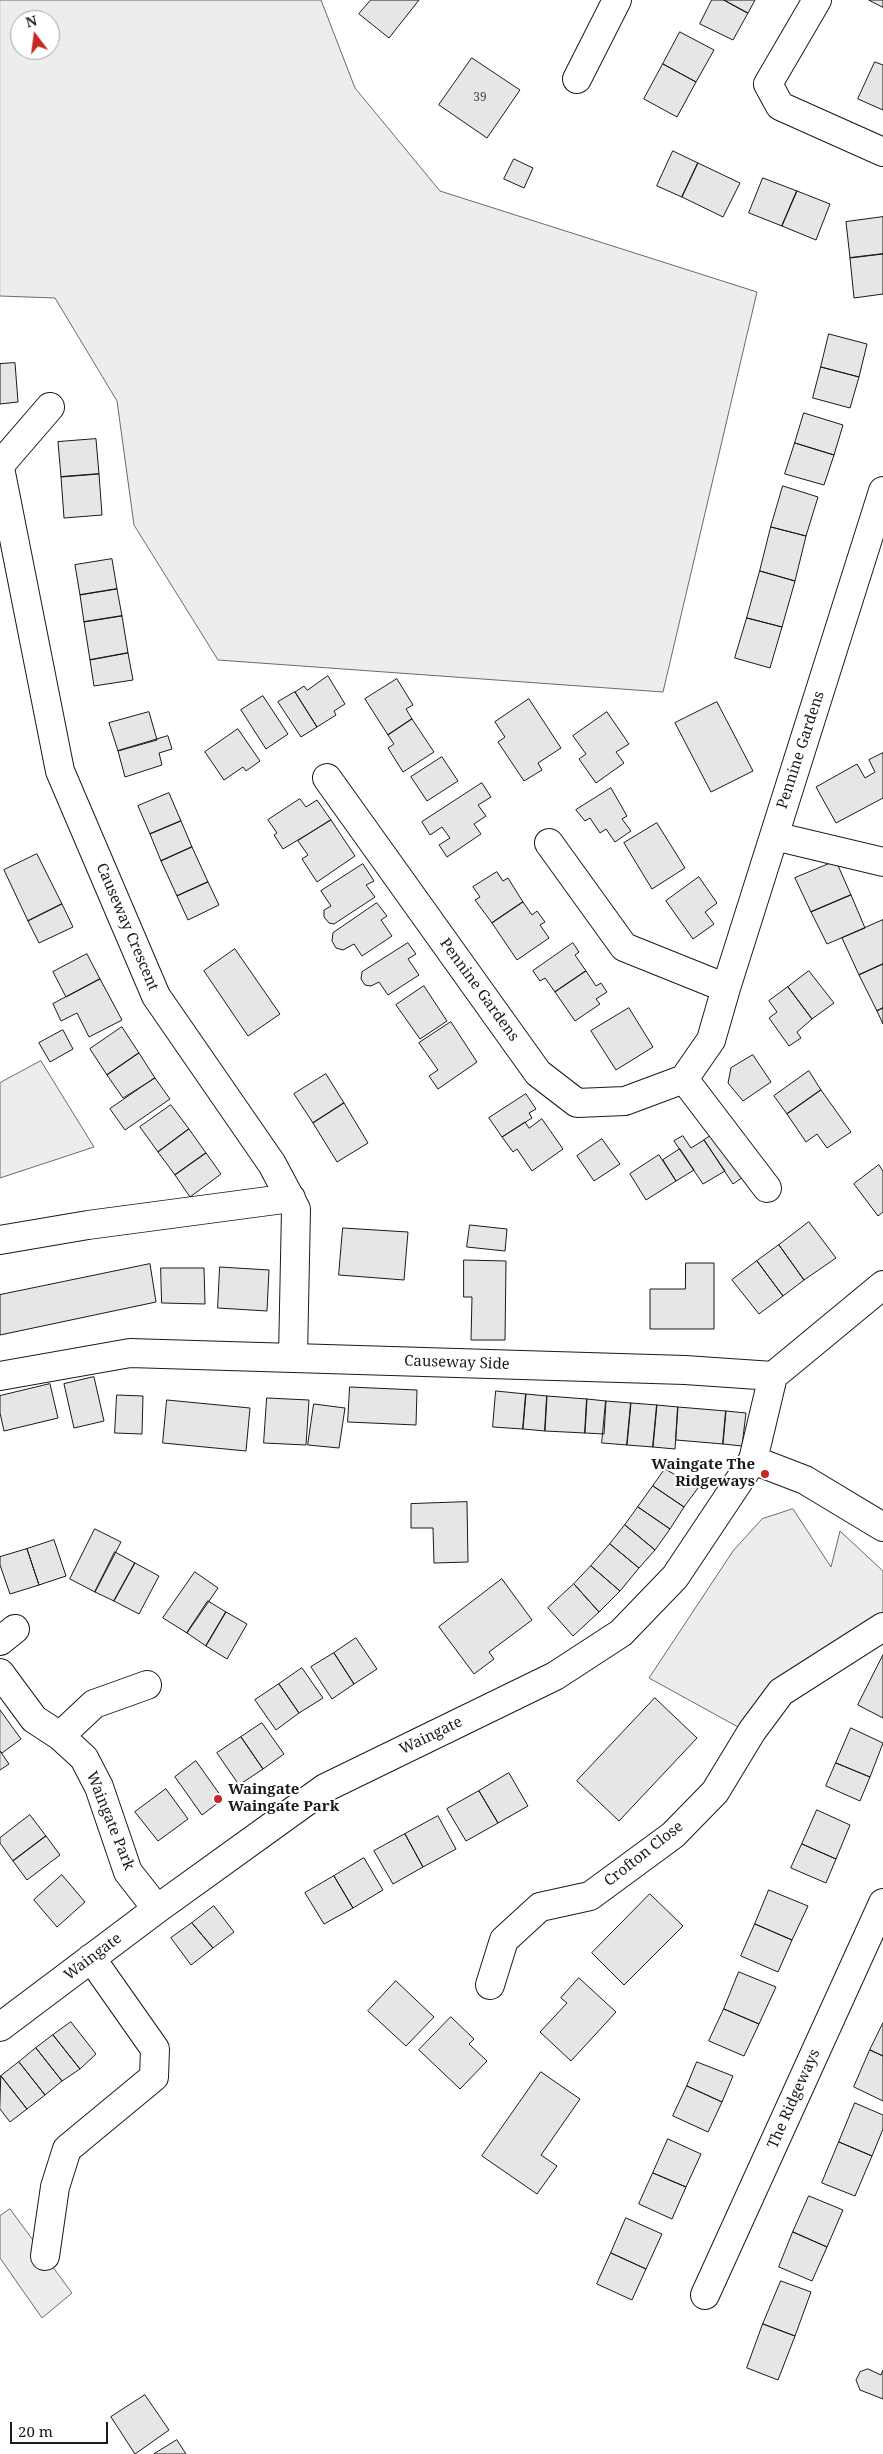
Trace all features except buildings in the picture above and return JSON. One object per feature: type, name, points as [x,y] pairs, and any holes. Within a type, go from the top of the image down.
[{"type":"street","points":[[576,79],[617,0]]},
{"type":"street","points":[[817,0],[768,84],[780,106],[883,152]]},
{"type":"street","name":"Causeway Crescent","points":[[50,407],[0,466],[60,771],[156,996],[272,1164],[296,1209],[293,1357]]},
{"type":"street","name":"Pennine Gardens","points":[[327,778],[538,1073],[577,1103],[625,1101],[684,1079],[711,1040],[774,836],[881,506]]},
{"type":"street","points":[[774,836],[883,862]]},
{"type":"street","points":[[550,842],[624,947],[726,988]]},
{"type":"street","points":[[684,1079],[767,1188]]},
{"type":"street","points":[[0,1240],[88,1225],[291,1198]]},
{"type":"street","points":[[773,1376],[883,1285]]},
{"type":"street","name":"Causeway Side","points":[[0,1376],[130,1352],[685,1370],[773,1376]]},
{"type":"street","name":"Waingate","points":[[0,2027],[157,1909],[326,1788],[556,1676],[621,1633],[675,1577],[753,1460],[773,1376]]},
{"type":"street","points":[[753,1460],[805,1480],[883,1527]]},
{"type":"street","name":"Crofton Close","points":[[490,1985],[504,1940],[540,1907],[590,1896],[673,1835],[715,1792],[752,1731],[781,1692],[883,1627]]},
{"type":"street","name":"Waingate Park","points":[[0,1673],[34,1719],[60,1736],[84,1758],[99,1787],[128,1872],[157,1909]]},
{"type":"street","points":[[60,1736],[94,1704],[147,1685]]},
{"type":"street","name":"The Ridgeways","points":[[705,2295],[883,1903]]},
{"type":"street","points":[[45,2256],[55,2186],[67,2149],[154,2077],[155,2049],[91,1958]]},
{"type":"shaded area","points":[[0,0],[321,0],[355,88],[440,191],[757,292],[663,692],[218,660],[134,525],[117,401],[55,298],[0,296]]},
{"type":"shaded area","points":[[41,1061],[94,1147],[0,1178],[0,1083]]},
{"type":"shaded area","points":[[793,1509],[831,1567],[840,1531],[883,1571],[883,1614],[738,1727],[649,1678],[733,1551],[762,1519]]},
{"type":"shaded area","points":[[10,2209],[72,2293],[42,2318],[0,2258],[0,2216]]},
{"type":"place","name":"Waingate The Ridgeways","points":[[765,1474]]},
{"type":"place","name":"Waingate Waingate Park","points":[[218,1799]]}]
